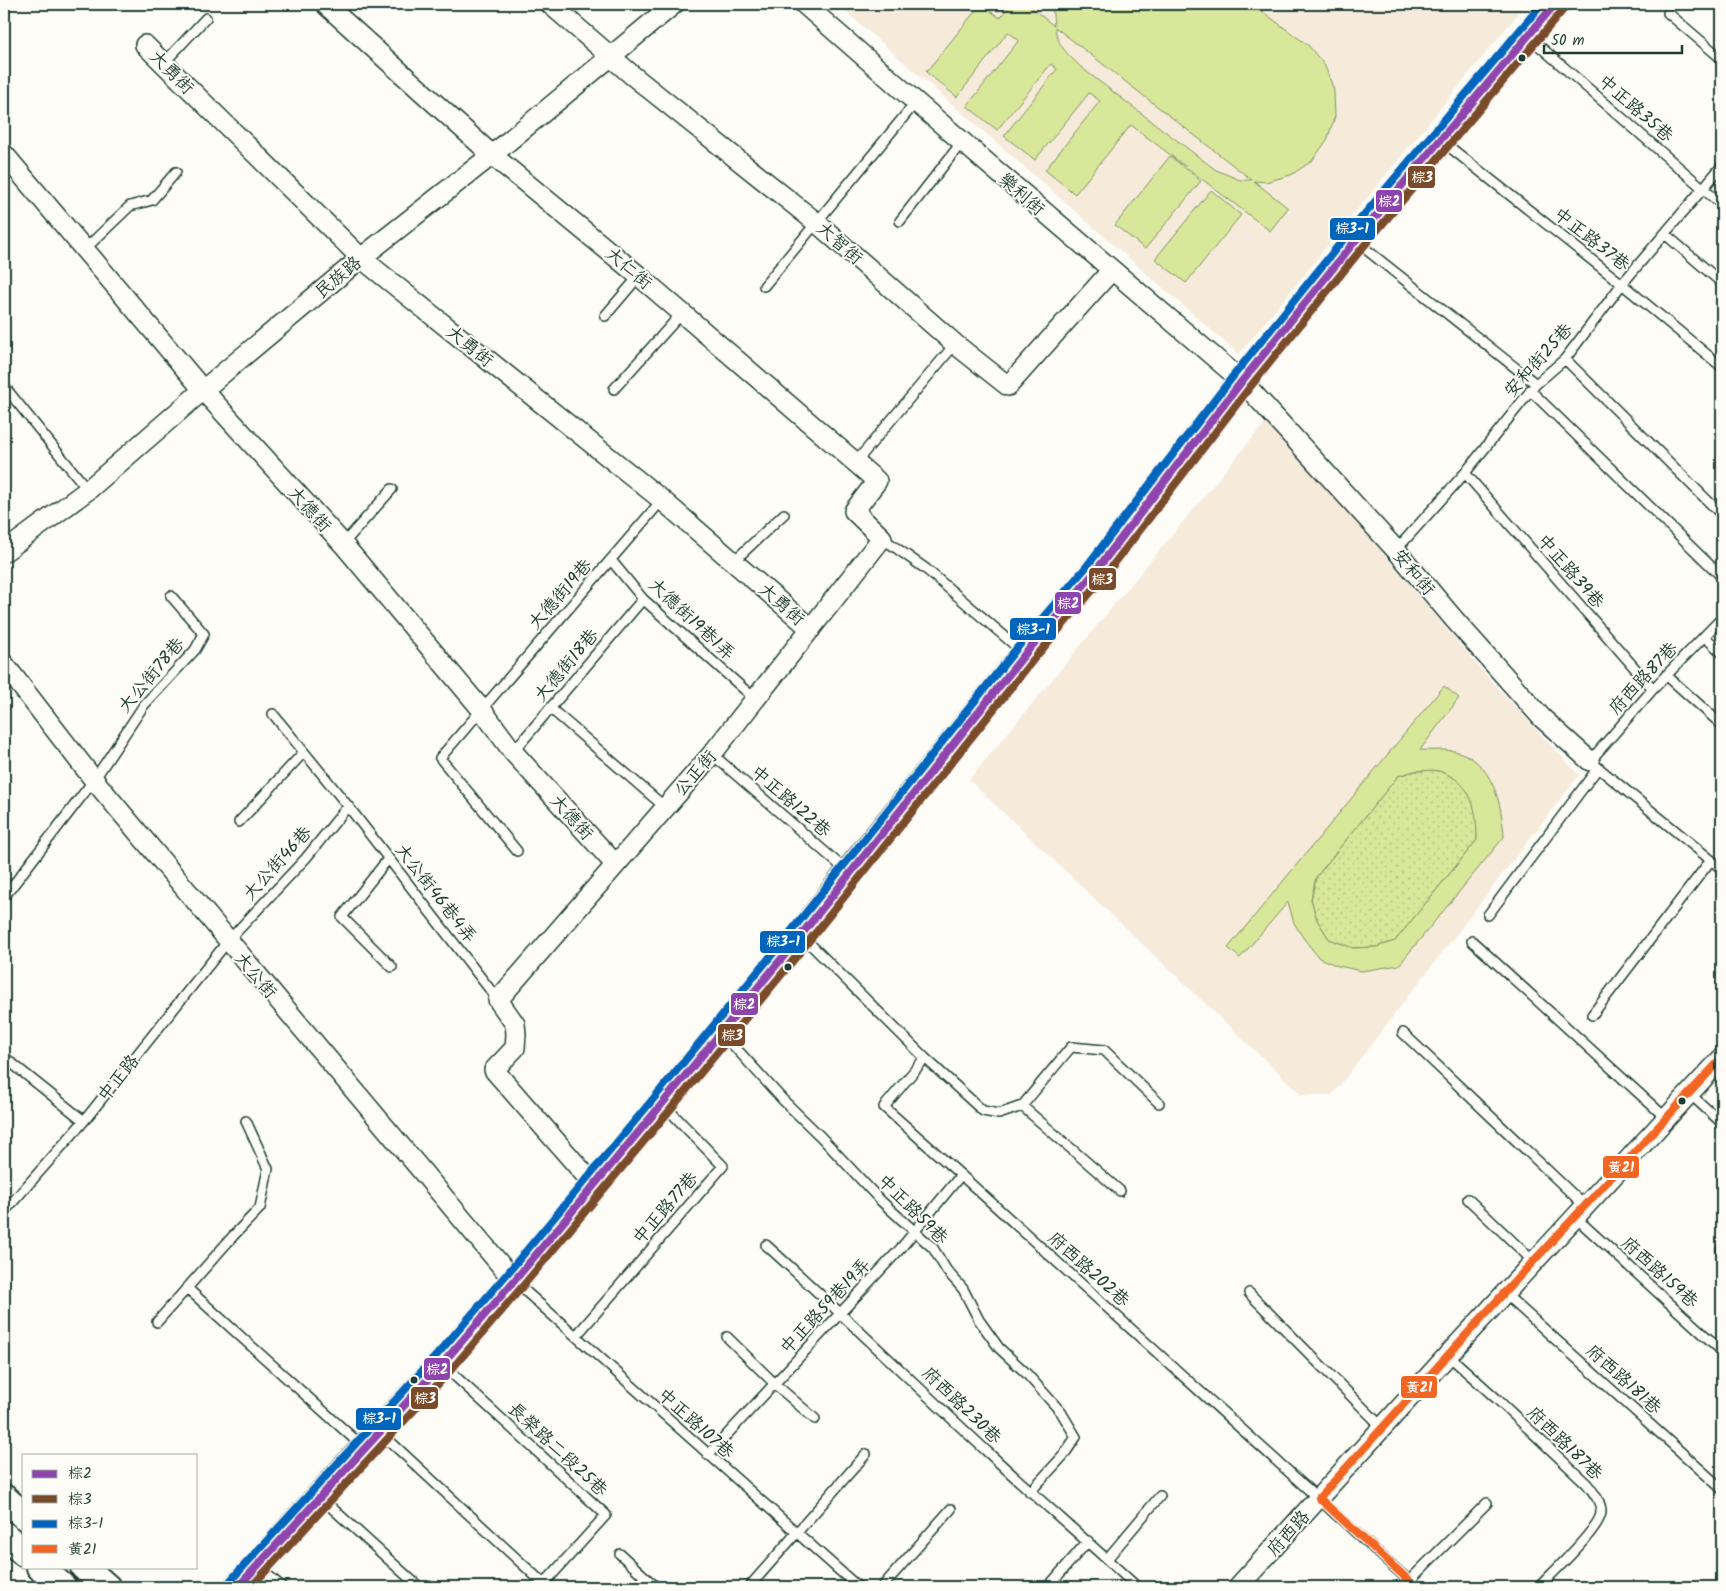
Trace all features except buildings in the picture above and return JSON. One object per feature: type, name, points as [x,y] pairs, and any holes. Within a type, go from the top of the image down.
[{"type":"street","name":"大智街","points":[[550,4],[612,57],[817,223],[955,344],[1008,386],[1111,271]]},
{"type":"street","name":"民族路","points":[[4,552],[88,490],[203,390],[361,258],[492,155],[674,4]]},
{"type":"street","name":"樂利街","points":[[804,4],[1111,271],[1242,381]]},
{"type":"street","points":[[238,1587],[442,1364],[594,1186],[801,935],[1025,654],[1095,572],[1242,381],[1355,241],[1555,4]]},
{"type":"street","name":"大仁街","points":[[330,5],[492,155],[682,312],[877,481],[854,511],[882,538]]},
{"type":"street","name":"大勇街","points":[[145,45],[361,258],[662,500],[811,629]]},
{"type":"street","name":"大德街","points":[[4,154],[203,390],[343,544],[482,710],[513,752],[615,864]]},
{"type":"street","name":"安和街","points":[[1242,381],[1396,550],[1453,618],[1542,718],[1594,764]]},
{"type":"street","name":"公正街","points":[[498,1000],[712,754],[882,538]]},
{"type":"street","name":"大公街","points":[[4,664],[94,780],[514,1281]]},
{"type":"street","points":[[498,1000],[515,1024],[516,1034],[515,1048],[494,1070],[594,1186]]},
{"type":"street","name":"府西路","points":[[1238,1587],[1504,1293],[1722,1058]]},
{"type":"street","points":[[4,1498],[22,1514]]},
{"type":"street","points":[[4,1535],[22,1551]]},
{"type":"street","points":[[85,1568],[107,1587]]},
{"type":"lane","points":[[1668,14],[1722,59]]},
{"type":"lane","points":[[164,63],[206,18]]},
{"type":"lane","name":"中正路35巷","points":[[1529,37],[1722,204]]},
{"type":"lane","points":[[764,286],[916,102]]},
{"type":"lane","name":"中正路37巷","points":[[1440,139],[1622,284],[1722,367]]},
{"type":"lane","points":[[900,221],[962,142]]},
{"type":"lane","name":"安和街25巷","points":[[1396,550],[1465,473],[1533,387],[1565,359],[1622,284],[1722,166]]},
{"type":"lane","points":[[84,250],[130,206],[152,200],[176,172]]},
{"type":"lane","points":[[1664,234],[1722,283]]},
{"type":"lane","points":[[1355,241],[1533,387],[1722,577]]},
{"type":"lane","points":[[605,316],[639,276]]},
{"type":"lane","points":[[614,389],[682,312]]},
{"type":"lane","points":[[856,462],[955,344]]},
{"type":"lane","points":[[1565,359],[1722,515]]},
{"type":"lane","points":[[4,386],[88,490]]},
{"type":"lane","name":"中正路39巷","points":[[1465,473],[1653,689]]},
{"type":"lane","points":[[343,544],[392,489]]},
{"type":"lane","name":"大德街19巷","points":[[517,851],[440,758],[662,500]]},
{"type":"lane","points":[[733,562],[784,514]]},
{"type":"lane","points":[[882,538],[926,569],[1025,654]]},
{"type":"lane","name":"大德街19巷1弄","points":[[610,560],[643,599],[755,699]]},
{"type":"lane","name":"大公街78巷","points":[[94,780],[144,705],[195,650],[204,634],[171,596]]},
{"type":"lane","name":"大德街18巷","points":[[513,752],[643,599]]},
{"type":"lane","name":"府西路87巷","points":[[1488,914],[1594,764],[1653,689],[1722,618]]},
{"type":"lane","points":[[1704,636],[1722,653]]},
{"type":"lane","points":[[1666,675],[1722,725]]},
{"type":"lane","points":[[550,708],[666,808]]},
{"type":"lane","name":"大公街46巷4弄","points":[[273,714],[348,806],[498,1000]]},
{"type":"lane","points":[[239,822],[304,752]]},
{"type":"lane","name":"中正路122巷","points":[[712,754],[849,873]]},
{"type":"lane","points":[[1594,764],[1722,869]]},
{"type":"lane","points":[[4,897],[94,780]]},
{"type":"lane","name":"大公街46巷","points":[[228,941],[306,858],[348,806]]},
{"type":"lane","points":[[388,859],[342,917],[392,967]]},
{"type":"lane","points":[[1592,1015],[1711,860]]},
{"type":"lane","points":[[801,935],[925,1058],[983,1110],[1000,1114],[1022,1106],[1071,1047],[1104,1050],[1159,1103]]},
{"type":"lane","name":"中正路","points":[[4,1212],[84,1121],[228,941]]},
{"type":"lane","points":[[1472,941],[1666,1118]]},
{"type":"lane","name":"中正路59巷","points":[[721,1032],[880,1201],[932,1248],[947,1271],[963,1289],[978,1320],[998,1348],[1025,1372],[1061,1412],[1076,1437],[1064,1456],[1030,1492]]},
{"type":"lane","name":"府西路159巷","points":[[1403,1033],[1580,1212],[1722,1351]]},
{"type":"lane","points":[[4,1057],[84,1121]]},
{"type":"lane","name":"府西路202巷","points":[[925,1058],[884,1107],[961,1174],[1413,1584]]},
{"type":"lane","points":[[1690,1094],[1722,1123]]},
{"type":"lane","name":"中正路77巷","points":[[576,1336],[723,1166],[662,1104]]},
{"type":"lane","points":[[1022,1106],[1120,1191]]},
{"type":"lane","points":[[157,1322],[260,1208],[268,1169],[246,1121]]},
{"type":"lane","name":"中正路59巷19弄","points":[[708,1455],[901,1248],[961,1174]]},
{"type":"lane","points":[[1468,1199],[1534,1262]]},
{"type":"lane","name":"府西路230巷","points":[[766,1245],[842,1313],[1030,1492],[1136,1587]]},
{"type":"lane","name":"中正路107巷","points":[[514,1281],[858,1587]]},
{"type":"lane","name":"長榮路二段25巷","points":[[187,1288],[372,1440],[542,1585],[606,1515],[442,1364]]},
{"type":"lane","points":[[1249,1293],[1383,1428]]},
{"type":"lane","name":"府西路181巷","points":[[1504,1293],[1722,1489]]},
{"type":"lane","points":[[727,1337],[775,1384],[815,1419]]},
{"type":"lane","name":"府西路187巷","points":[[1448,1356],[1498,1400],[1587,1484],[1597,1497],[1601,1511],[1600,1519],[1591,1532],[1539,1587]]},
{"type":"lane","points":[[749,1587],[866,1454]]},
{"type":"lane","points":[[1107,1560],[1160,1496]]},
{"type":"lane","points":[[321,1497],[418,1587]]},
{"type":"lane","points":[[1413,1584],[1487,1503]]},
{"type":"lane","points":[[882,1587],[951,1509]]},
{"type":"lane","points":[[1048,1587],[1088,1542]]},
{"type":"lane","points":[[620,1554],[656,1587]]},
{"type":"lane","points":[[258,1566],[282,1587]]},
{"type":"shaded area","points":[[837,4],[1526,4],[1239,354]]},
{"type":"shaded area","points":[[1269,418],[1485,674],[1579,775],[1332,1095],[1302,1095],[969,780]]},
{"type":"green space","points":[[981,4],[1000,18],[1010,4],[1027,4],[1054,26],[1052,4],[1252,4],[1309,46],[1325,66],[1334,90],[1335,116],[1327,140],[1312,161],[1291,175],[1266,182],[1254,181],[1288,208],[1270,231],[1131,125],[1075,194],[1045,170],[1100,101],[1089,93],[1035,160],[1004,136],[1057,69],[1051,64],[997,130],[967,106],[1019,40],[1008,32],[957,97],[926,72]],"holes":[[[1055,27],[1252,180],[1240,180],[1216,170],[1087,72],[1062,47]]]},
{"type":"green space","points":[[1170,156],[1201,181],[1145,249],[1115,225]]},
{"type":"green space","points":[[1211,190],[1241,215],[1186,283],[1155,259]]},
{"type":"green space","points":[[1444,686],[1459,698],[1420,750],[1455,751],[1468,756],[1478,764],[1487,774],[1498,798],[1504,837],[1399,965],[1362,971],[1338,966],[1319,958],[1294,923],[1288,902],[1240,958],[1228,948]],"holes":[[[1414,771],[1439,771],[1461,783],[1467,791],[1474,808],[1477,840],[1395,941],[1376,947],[1353,948],[1329,939],[1317,920],[1311,899],[1316,877],[1398,776]]]},
{"type":"green space","points":[[1414,771],[1439,771],[1461,783],[1472,799],[1476,818],[1477,840],[1395,941],[1376,947],[1353,948],[1329,939],[1317,920],[1311,900],[1316,877],[1398,776]]},
{"type":"transit line","name":"棕3-1","points":[[231,1580],[435,1357],[654,1098],[793,929],[1017,648],[1087,566],[1234,375],[1347,235],[1542,4]]},
{"type":"transit line","name":"棕2","points":[[238,1587],[442,1364],[662,1104],[801,935],[1025,654],[1095,572],[1242,381],[1355,241],[1555,4]]},
{"type":"transit line","name":"棕3","points":[[251,1587],[450,1371],[670,1110],[809,941],[1033,660],[1103,578],[1250,387],[1363,247],[1563,10]]},
{"type":"transit line","name":"黃21","points":[[1319,1498],[1504,1293],[1722,1058]]},
{"type":"transit line","name":"黃21","points":[[1319,1498],[1416,1587]]}]
